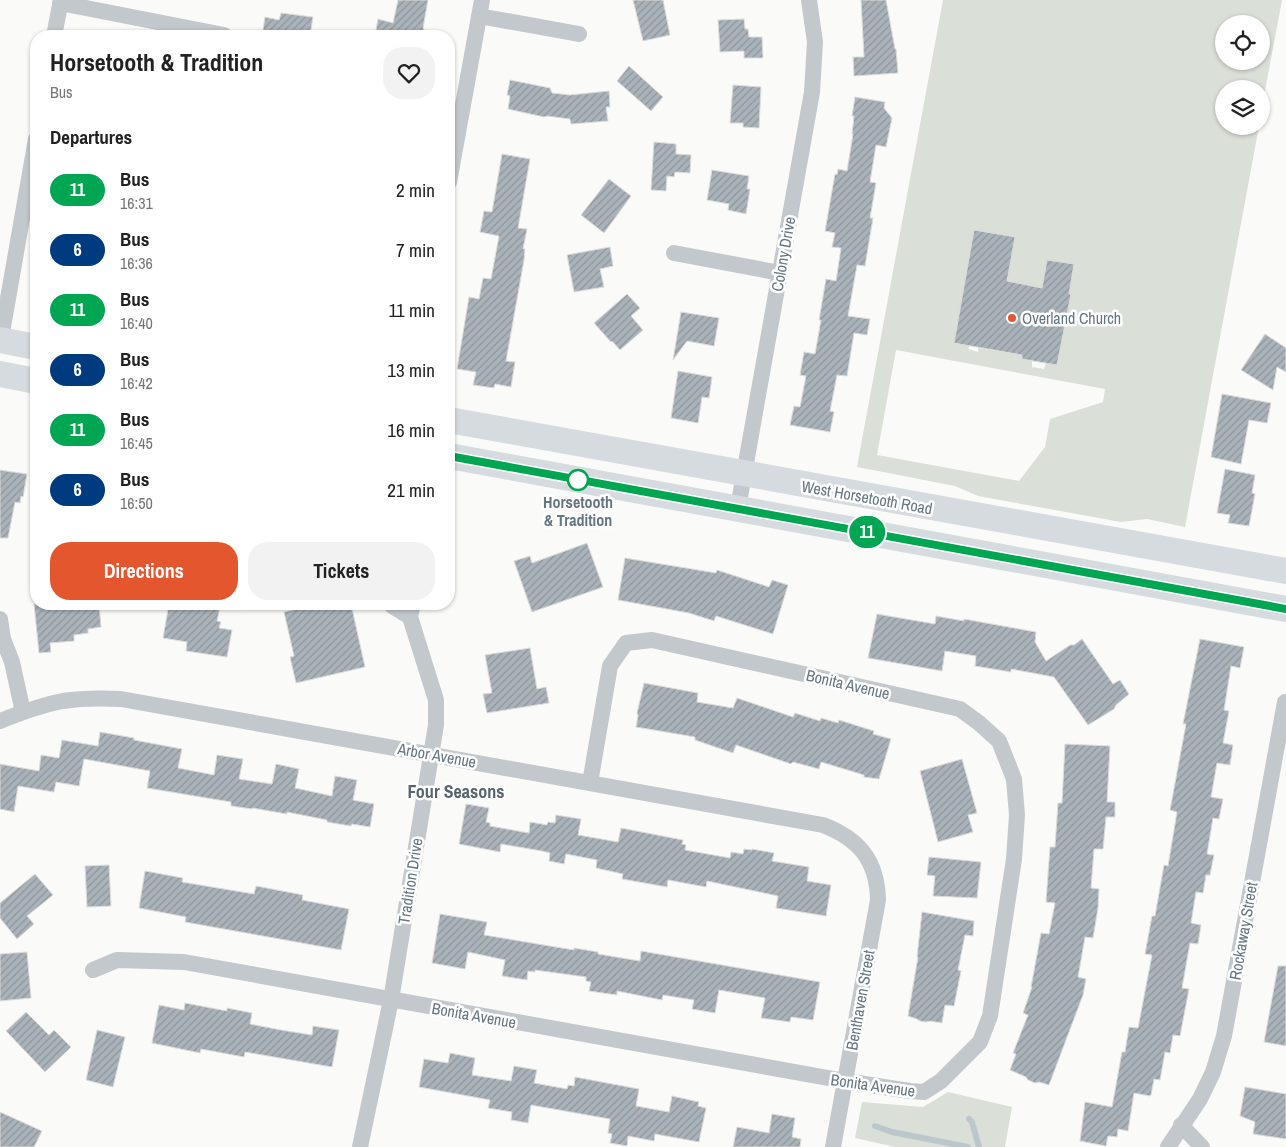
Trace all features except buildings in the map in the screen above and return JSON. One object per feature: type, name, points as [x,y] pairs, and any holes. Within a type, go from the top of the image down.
[{"type":"main road","points":[[0,341],[30,345]]},
{"type":"main road","points":[[0,374],[30,380]]},
{"type":"main road","name":"West Horsetooth Road","points":[[455,421],[1286,572]]},
{"type":"main road","points":[[455,457],[1286,609]]},
{"type":"street","points":[[455,149],[482,0]]},
{"type":"street","name":"Colony Drive","points":[[738,508],[814,79],[815,42],[809,0]]},
{"type":"street","points":[[55,30],[60,1],[200,30]]},
{"type":"street","points":[[479,16],[579,34]]},
{"type":"street","points":[[0,341],[30,173]]},
{"type":"street","points":[[674,253],[780,273]]},
{"type":"street","name":"Tradition Drive","points":[[360,1147],[391,1000],[436,725],[436,700],[412,610]]},
{"type":"street","points":[[0,619],[3,639],[12,662],[23,712]]},
{"type":"street","name":"Bonita Avenue","points":[[93,970],[117,960],[184,962],[845,1082],[910,1091],[924,1092],[942,1081],[980,1042],[990,1016],[1014,859],[1017,815],[1014,780],[999,741],[979,723],[960,710],[652,640],[626,643],[610,666],[590,783]]},
{"type":"street","name":"Arbor Avenue","points":[[0,721],[23,712],[62,701],[89,698],[120,699],[823,825],[841,832],[853,840],[865,854]]},
{"type":"street","name":"Rockaway Street","points":[[1168,1147],[1200,1099],[1213,1072],[1224,1036],[1285,702]]},
{"type":"street","name":"Benthaven Street","points":[[833,1147],[878,900],[878,885],[874,871],[865,854]]},
{"type":"street","points":[[1181,1125],[1202,1147]]},
{"type":"shaded area","points":[[943,0],[1282,0],[1270,64],[1270,15],[1215,15],[1215,70],[1269,70],[1267,80],[1215,80],[1215,135],[1257,135],[1185,527],[1147,519],[1121,522],[978,496],[955,486],[857,467]],"holes":[[[1048,260],[1074,265],[1072,279],[1045,274]],[[1007,281],[1071,294],[1057,365],[1046,363],[1044,369],[1032,367],[1032,361],[1022,359],[1022,355],[978,348],[978,352],[968,349]],[[896,350],[1105,389],[1103,402],[1050,419],[1045,447],[1019,481],[877,455]]]},
{"type":"shaded area","points":[[948,1092],[1012,1107],[1005,1147],[895,1147],[855,1138],[862,1102],[923,1107]]},
{"type":"waterway","points":[[969,1119],[972,1122],[979,1147]]},
{"type":"waterway","points":[[875,1126],[892,1132],[968,1147]]},
{"type":"bus line","name":"11","points":[[455,457],[1286,609]]},
{"type":"place","name":"Overland Church","points":[[1012,318]]},
{"type":"place","name":"Horsetooth & Tradition","points":[[578,480]]},
{"type":"district","name":"Four Seasons","points":[[456,792]]}]
